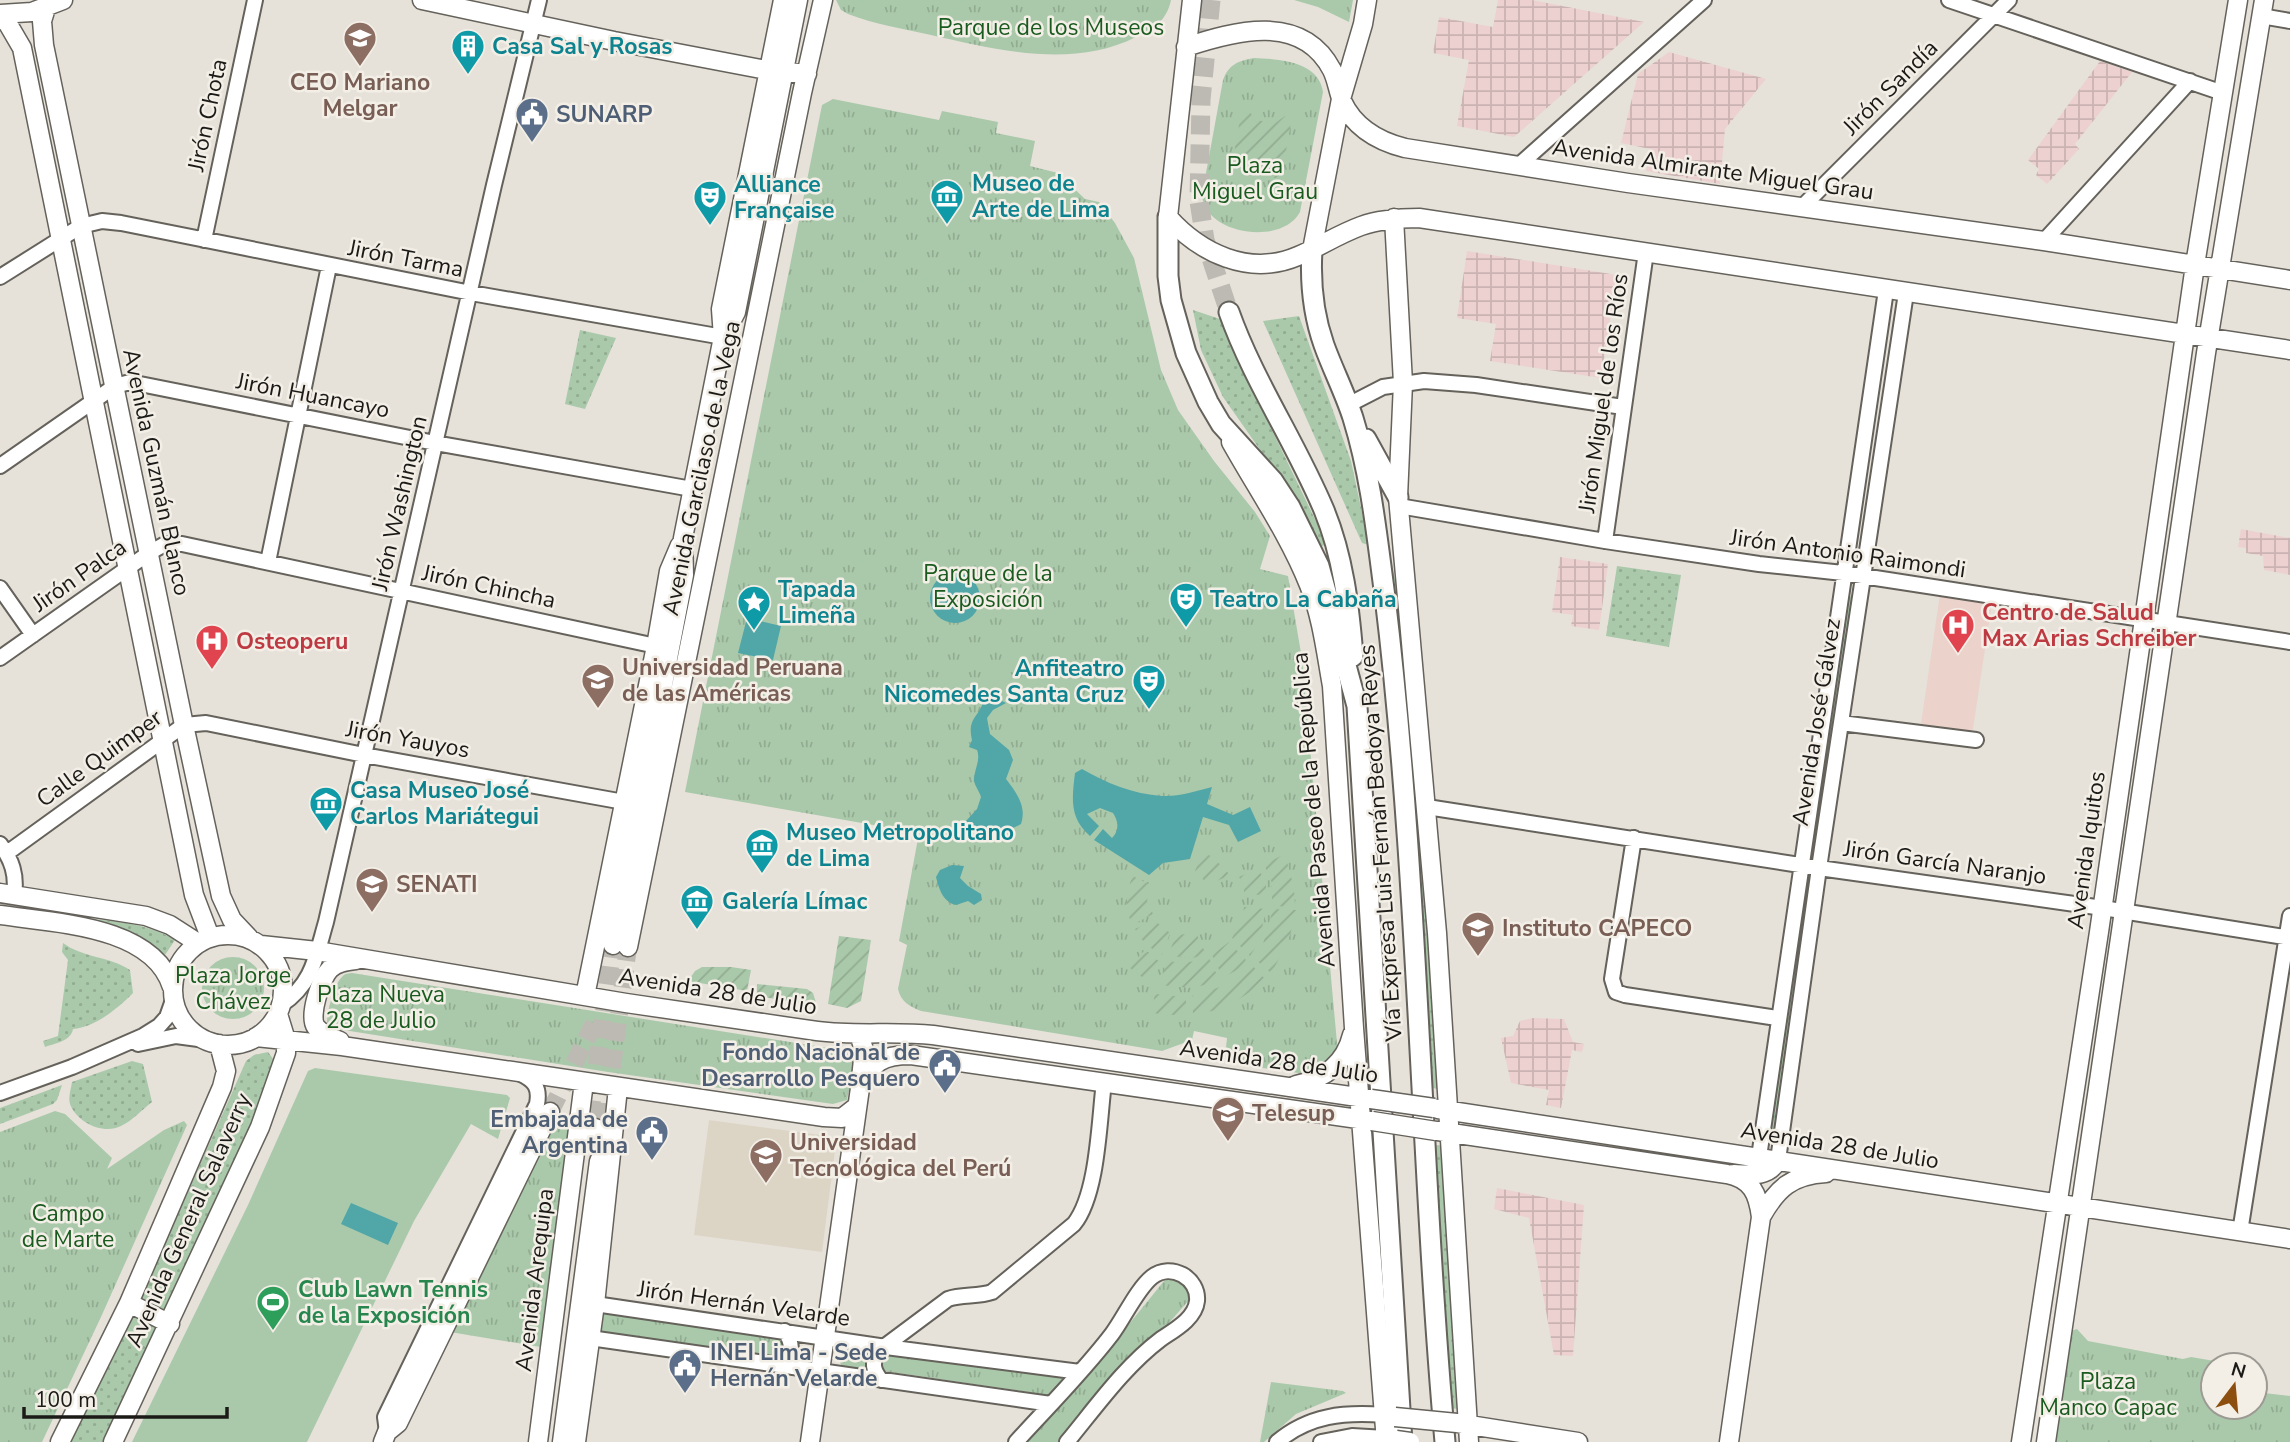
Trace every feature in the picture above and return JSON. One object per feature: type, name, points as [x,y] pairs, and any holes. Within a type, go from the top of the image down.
[{"type":"highway","name":"Avenida Paseo de la República","points":[[1168,217],[1168,276],[1177,323],[1208,402],[1222,424]]},
{"type":"highway","name":"Vía Expresa Luis Fernán Bedoya Reyes","points":[[1312,250],[1311,297],[1323,344],[1351,411],[1371,494],[1377,532],[1405,797],[1444,1442]]},
{"type":"highway","points":[[1229,312],[1325,511],[1339,553],[1350,615],[1357,705]]},
{"type":"highway","points":[[1351,411],[1399,502]]},
{"type":"highway","name":"Vía Expresa Luis Fernán Bedoya Reyes","points":[[1222,424],[1273,481],[1290,507],[1319,566],[1357,705],[1396,1441]]},
{"type":"main road","points":[[0,15],[46,8],[63,0]]},
{"type":"main road","points":[[422,0],[777,71],[807,74]]},
{"type":"main road","name":"Avenida Garcilaso de la Vega","points":[[783,0],[777,71],[736,312],[723,337],[683,538],[684,575],[620,946],[823,0]]},
{"type":"main road","name":"Avenida Garcilaso de la Vega","points":[[777,71],[798,0]]},
{"type":"main road","name":"Avenida Paseo de la República","points":[[1168,217],[1192,0]]},
{"type":"main road","points":[[1312,250],[1341,99],[1363,24],[1367,0]]},
{"type":"main road","name":"Avenida Iquitos","points":[[2021,1442],[2103,908],[2195,269],[2238,0]]},
{"type":"main road","name":"Avenida Guzmán Blanco","points":[[46,8],[42,33],[221,896],[232,920],[255,942]]},
{"type":"main road","name":"Avenida Iquitos","points":[[2046,1442],[2209,332],[2262,8]]},
{"type":"main road","name":"Avenida Guzmán Blanco","points":[[0,15],[13,30],[22,48],[204,940]]},
{"type":"main road","name":"Avenida Almirante Miguel Grau","points":[[1185,47],[1249,30],[1275,31],[1297,37],[1314,47],[1326,61],[1351,116],[1372,136],[1387,144],[1518,166],[2044,241],[2218,273],[2290,280]]},
{"type":"main road","points":[[2217,130],[2241,135]]},
{"type":"main road","points":[[1168,217],[1200,247],[1231,260],[1263,264],[1280,262],[1312,250],[1362,225],[1394,218],[1419,218],[1906,293],[2209,332],[2290,349]]},
{"type":"main road","points":[[1394,218],[1403,383],[1399,502],[1427,807],[1442,1132],[1464,1430]]},
{"type":"main road","name":"Avenida Paseo de la República","points":[[1222,424],[1297,558],[1310,587],[1324,637],[1332,686],[1354,1028],[1367,1120],[1389,1416],[1396,1441]]},
{"type":"main road","name":"Avenida Garcilaso de la Vega","points":[[584,996],[669,571],[683,538]]},
{"type":"main road","points":[[7,894],[146,916],[204,940]]},
{"type":"main road","points":[[0,915],[91,929],[120,938],[144,951],[158,962],[168,975],[173,994],[185,1024],[212,1042],[232,1045],[265,1031],[280,1010],[282,978],[278,965],[255,942],[236,935],[204,940],[187,951],[180,962],[173,994]]},
{"type":"main road","name":"Avenida 28 de Julio","points":[[255,942],[817,1031],[933,1035],[1441,1109],[2290,1239]]},
{"type":"main road","points":[[365,958],[339,963],[328,970],[313,1016],[315,1025],[324,1034],[367,1050]]},
{"type":"main road","name":"Avenida General Salaverry","points":[[113,1442],[260,1127],[284,1061],[286,1040],[280,1010]]},
{"type":"main road","points":[[1282,1086],[1309,1082],[1332,1069],[1346,1051],[1354,1028]]},
{"type":"main road","points":[[810,1442],[860,1088],[864,1050],[859,1034]]},
{"type":"main road","points":[[256,1037],[367,1050],[832,1118],[846,1117],[856,1107]]},
{"type":"main road","name":"Avenida General Salaverry","points":[[60,1442],[128,1303],[225,1078],[225,1064],[212,1042]]},
{"type":"main road","name":"Avenida 28 de Julio","points":[[860,1088],[869,1071],[878,1062],[906,1055],[1104,1082],[1727,1174],[1742,1178],[1752,1186],[1758,1198],[1761,1217]]},
{"type":"main road","name":"Avenida Arequipa","points":[[576,1442],[595,1304],[594,1148],[584,1082]]},
{"type":"main road","name":"Avenida Arequipa","points":[[538,1442],[594,1148],[618,1088]]},
{"type":"main road","points":[[385,1437],[398,1423],[550,1112]]},
{"type":"main road","name":"Avenida Arequipa","points":[[547,1442],[594,1148]]},
{"type":"main road","name":"Avenida Arequipa","points":[[562,1442],[594,1148]]},
{"type":"main road","points":[[1727,1174],[1761,1174],[1769,1171],[1778,1160]]},
{"type":"main road","points":[[1729,1442],[1761,1217],[1776,1192],[1788,1183],[1816,1174],[1851,1172]]},
{"type":"main road","points":[[128,1303],[170,1324]]},
{"type":"main road","points":[[1389,1416],[1464,1430],[1578,1442]]},
{"type":"street","name":"Jirón Chota","points":[[204,240],[255,0]]},
{"type":"street","name":"Jirón Washington","points":[[280,1010],[305,983],[317,951],[539,0]]},
{"type":"street","points":[[1518,166],[1704,0]]},
{"type":"street","points":[[1949,0],[2223,93]]},
{"type":"street","name":"Jirón Sandía","points":[[1803,206],[2009,0]]},
{"type":"street","points":[[2262,8],[2290,21]]},
{"type":"street","points":[[2044,241],[2190,81]]},
{"type":"street","name":"Jirón Tarma","points":[[81,226],[102,221],[121,223],[471,293],[723,337]]},
{"type":"street","points":[[0,277],[81,226]]},
{"type":"street","name":"Jirón Miguel de los Ríos","points":[[1605,541],[1646,252]]},
{"type":"street","points":[[268,562],[329,266]]},
{"type":"street","name":"Avenida José Gálvez","points":[[1759,1157],[1777,1018],[1886,290]]},
{"type":"street","name":"Avenida José Gálvez","points":[[1778,1160],[1906,293]]},
{"type":"street","points":[[1351,411],[1383,387],[1424,381],[1476,385],[1623,407]]},
{"type":"street","name":"Jirón Huancayo","points":[[115,386],[130,382],[435,443],[692,489]]},
{"type":"street","points":[[0,466],[115,386]]},
{"type":"street","name":"Jirón Antonio Raimondi","points":[[1399,502],[1605,541],[1759,564],[1843,573],[2290,642]]},
{"type":"street","name":"Jirón Chincha","points":[[149,553],[165,544],[182,544],[656,646]]},
{"type":"street","name":"Jirón Palca","points":[[0,658],[149,553]]},
{"type":"street","points":[[0,588],[33,635]]},
{"type":"street","name":"Jirón Yauyos","points":[[184,725],[206,723],[364,755],[624,802]]},
{"type":"street","points":[[1841,723],[1976,740]]},
{"type":"street","name":"Calle Quimper","points":[[3,848],[184,725]]},
{"type":"street","name":"Jirón García Naranjo","points":[[1427,807],[2288,938]]},
{"type":"street","points":[[1634,838],[1612,979],[1616,992],[1777,1018]]},
{"type":"street","points":[[3,848],[13,866],[15,883],[7,894]]},
{"type":"street","points":[[2240,1232],[2290,916]]},
{"type":"street","points":[[0,1093],[117,1049],[159,1026],[169,1013],[173,994]]},
{"type":"street","points":[[117,1049],[176,1036],[212,1042]]},
{"type":"street","points":[[385,1437],[385,1417],[537,1104],[537,1086],[532,1079],[516,1072]]},
{"type":"street","points":[[881,1380],[874,1372],[873,1362],[877,1352],[948,1299],[992,1292],[1074,1224],[1086,1205],[1090,1189],[1104,1082]]},
{"type":"street","points":[[1016,1442],[1112,1334],[1152,1277],[1160,1273],[1179,1272],[1193,1284],[1197,1302],[1188,1318],[1135,1364],[1067,1442]]},
{"type":"street","name":"Jirón Hernán Velarde","points":[[595,1304],[886,1347],[1080,1372]]},
{"type":"street","points":[[779,1365],[787,1359],[792,1350],[791,1341],[785,1331]]},
{"type":"street","points":[[590,1338],[1051,1404]]},
{"type":"street","points":[[1277,1442],[1301,1425],[1319,1418],[1349,1413],[1389,1416]]},
{"type":"street","points":[[1321,1442],[1352,1436],[1396,1441]]},
{"type":"shaded area","points":[[1498,0],[1532,0],[1644,22],[1514,137],[1457,126],[1469,60],[1433,53],[1439,17],[1493,27]]},
{"type":"shaded area","points":[[1669,52],[1766,79],[1725,129],[1720,184],[1646,171],[1650,149],[1621,143],[1638,74]]},
{"type":"shaded area","points":[[2100,61],[2132,72],[2075,144],[2079,149],[2047,184],[2036,175],[2039,169],[2028,160]]},
{"type":"shaded area","points":[[1467,251],[1617,275],[1601,378],[1490,361],[1496,324],[1457,318]]},
{"type":"shaded area","points":[[2241,529],[2290,538],[2290,575],[2264,570],[2263,556],[2246,553],[2246,548],[2238,547]]},
{"type":"shaded area","points":[[1560,557],[1608,564],[1599,630],[1571,626],[1573,615],[1552,612]]},
{"type":"shaded area","name":"Centro de Salud Max Arias Schreiber","points":[[1940,594],[1992,602],[1973,729],[1969,733],[1921,724]]},
{"type":"shaded area","points":[[1533,1018],[1564,1019],[1573,1042],[1584,1044],[1582,1052],[1572,1050],[1561,1108],[1546,1105],[1549,1090],[1511,1083],[1501,1038],[1513,1036],[1520,1021]]},
{"type":"shaded area","name":"Universidad Tecnológica del Perú","points":[[709,1120],[828,1136],[836,1143],[822,1252],[694,1235]]},
{"type":"shaded area","points":[[1497,1188],[1584,1205],[1573,1356],[1554,1355],[1529,1218],[1494,1209]]},
{"type":"green space","name":"Parque de los Museos","points":[[836,0],[1171,0],[1163,18],[1154,27],[1112,47],[1087,52],[1035,54],[982,46],[868,21],[841,10]]},
{"type":"green space","points":[[1294,0],[1353,0],[1349,22],[1318,7]]},
{"type":"green space","name":"Plaza Miguel Grau","points":[[1254,58],[1286,61],[1306,68],[1320,82],[1323,92],[1300,212],[1291,223],[1262,232],[1230,227],[1216,219],[1206,209],[1202,195],[1223,80],[1235,64]]},
{"type":"green space","name":"Parque de la Exposición","points":[[833,99],[939,120],[942,111],[998,122],[996,133],[1035,141],[1030,166],[1058,173],[1085,199],[1099,202],[1115,223],[1134,258],[1161,370],[1178,410],[1270,536],[1260,569],[1288,576],[1302,659],[1338,1054],[1313,1075],[1242,1065],[1226,1047],[1227,1038],[1194,1031],[1192,1040],[1162,1051],[921,1011],[903,1000],[898,989],[907,945],[899,941],[919,833],[685,792],[822,105]]},
{"type":"green space","points":[[1242,108],[1248,109],[1255,120],[1275,123],[1285,116],[1292,117],[1281,179],[1231,170]]},
{"type":"green space","points":[[1193,310],[1223,320],[1241,366],[1327,544],[1320,547],[1294,498],[1223,397],[1201,350]]},
{"type":"green space","points":[[1299,316],[1351,461],[1369,545],[1362,543],[1263,321]]},
{"type":"green space","points":[[580,330],[616,338],[585,409],[565,404]]},
{"type":"green space","points":[[1391,559],[1407,641],[1440,1090],[1430,1087]]},
{"type":"green space","points":[[1617,566],[1681,575],[1669,647],[1606,636]]},
{"type":"green space","points":[[1847,596],[1854,597],[1817,846],[1810,845]]},
{"type":"green space","points":[[1202,852],[1213,857],[1230,875],[1208,885],[1194,874]]},
{"type":"green space","points":[[1285,854],[1294,888],[1295,907],[1272,906],[1272,883],[1264,864]]},
{"type":"green space","points":[[1258,868],[1266,884],[1266,894],[1244,896],[1244,885],[1239,877]]},
{"type":"green space","points":[[1133,876],[1152,886],[1147,900],[1153,914],[1132,925],[1127,900]]},
{"type":"green space","points":[[1804,888],[1810,889],[1775,1132],[1768,1130]]},
{"type":"green space","points":[[1244,907],[1266,909],[1259,942],[1250,956],[1232,938],[1242,919]]},
{"type":"green space","points":[[1273,909],[1296,910],[1287,943],[1271,973],[1254,958],[1263,944]]},
{"type":"green space","points":[[85,918],[143,927],[175,940],[165,955],[141,936]]},
{"type":"green space","points":[[1154,920],[1170,933],[1162,955],[1146,944],[1135,929]]},
{"type":"green space","points":[[1196,933],[1206,954],[1193,958],[1168,956],[1176,935]]},
{"type":"green space","points":[[839,936],[871,940],[861,1001],[847,1008],[828,1004]]},
{"type":"green space","points":[[1229,942],[1246,960],[1240,968],[1223,978],[1212,955]]},
{"type":"green space","points":[[63,943],[79,952],[130,970],[133,993],[106,1016],[90,1025],[73,1029],[66,1039],[45,1047],[43,1041],[58,1036],[68,960],[62,952]]},
{"type":"green space","points":[[1144,951],[1159,961],[1151,981],[1129,967]]},
{"type":"green space","name":"Plaza Jorge Chávez","points":[[233,957],[245,959],[255,966],[262,976],[262,1000],[255,1010],[245,1017],[233,1019],[221,1017],[211,1010],[204,1000],[202,988],[204,976],[211,966],[221,959]]},
{"type":"green space","points":[[1209,958],[1220,981],[1192,988],[1159,985],[1167,961],[1184,963]]},
{"type":"green space","points":[[1250,963],[1265,979],[1232,1003],[1193,1014],[1192,996],[1220,987]]},
{"type":"green space","points":[[702,967],[751,970],[747,991],[688,981],[695,971]]},
{"type":"green space","name":"Plaza Nueva 28 de Julio","points":[[352,973],[847,1051],[853,1056],[854,1062],[847,1100],[833,1104],[331,1028],[327,1025],[327,1020],[333,993],[342,976]]},
{"type":"green space","points":[[757,984],[807,989],[813,993],[817,1006],[757,996]]},
{"type":"green space","points":[[1155,994],[1186,997],[1186,1016],[1151,1013]]},
{"type":"green space","points":[[268,1052],[274,1060],[272,1080],[103,1442],[69,1442],[130,1323],[246,1061],[254,1055]]},
{"type":"green space","points":[[132,1061],[143,1064],[152,1102],[129,1121],[114,1128],[92,1126],[79,1117],[69,1101],[72,1082]]},
{"type":"green space","name":"Club Lawn Tennis de la Exposición","points":[[315,1068],[507,1095],[510,1098],[498,1139],[471,1124],[414,1221],[307,1442],[132,1442],[248,1205],[308,1071]]},
{"type":"green space","points":[[62,1085],[53,1104],[0,1124],[0,1108]]},
{"type":"green space","name":"Campo de Marte","points":[[55,1111],[65,1114],[112,1158],[107,1169],[164,1130],[184,1121],[187,1125],[42,1442],[0,1442],[0,1132]]},
{"type":"green space","points":[[558,1115],[570,1118],[541,1347],[450,1332]]},
{"type":"green space","points":[[1433,1145],[1444,1146],[1463,1410],[1451,1408]]},
{"type":"green space","points":[[1170,1278],[1184,1285],[1190,1299],[1064,1442],[1025,1442],[1086,1377],[1164,1281]]},
{"type":"green space","points":[[605,1309],[787,1339],[784,1356],[774,1359],[600,1332]]},
{"type":"green space","name":"Plaza Manco Capac","points":[[2077,1329],[2088,1341],[2183,1359],[2199,1358],[2199,1421],[2269,1421],[2269,1394],[2290,1396],[2290,1442],[2052,1442],[2068,1332]]},
{"type":"green space","points":[[843,1345],[872,1349],[865,1357],[868,1371],[842,1367],[838,1356]]},
{"type":"green space","points":[[882,1352],[1068,1377],[1048,1395],[884,1371],[878,1367]]},
{"type":"green space","points":[[1271,1382],[1346,1393],[1296,1414],[1264,1442],[1260,1442]]},
{"type":"water","points":[[955,573],[973,580],[980,598],[973,616],[955,623],[937,616],[930,598],[937,580]]},
{"type":"water","points":[[747,618],[781,626],[773,660],[738,653]]},
{"type":"water","points":[[994,697],[1006,703],[993,710],[987,718],[990,734],[1009,750],[1013,760],[1006,779],[1017,794],[1023,811],[1021,824],[1002,834],[982,831],[985,828],[968,827],[966,821],[977,809],[981,797],[974,780],[978,754],[977,750],[969,747],[972,740],[971,727],[984,700]]},
{"type":"water","points":[[1082,769],[1120,787],[1151,795],[1174,796],[1212,787],[1207,804],[1233,815],[1250,807],[1261,831],[1238,842],[1229,825],[1203,817],[1190,859],[1163,863],[1149,875],[1094,840],[1103,829],[1112,838],[1117,826],[1113,813],[1100,808],[1087,814],[1099,826],[1090,836],[1078,822],[1073,791],[1075,773]]},
{"type":"water","points":[[952,865],[964,866],[960,878],[981,894],[982,900],[974,905],[968,901],[956,905],[945,898],[936,877],[940,870]]},
{"type":"water","points":[[351,1203],[398,1223],[388,1245],[341,1224]]},
{"type":"tunnel","points":[[1211,0],[1201,100],[1199,201],[1205,240],[1229,312]]},
{"type":"tunnel","points":[[586,1145],[613,945]]},
{"type":"tunnel","points":[[601,1148],[628,947]]},
{"type":"tunnel","points":[[550,1112],[597,1018]]},
{"type":"place","name":"CEO Mariano Melgar","points":[[360,68]]},
{"type":"place","name":"Casa Sal y Rosas","points":[[468,76]]},
{"type":"place","name":"SUNARP","points":[[532,144]]},
{"type":"place","name":"Museo de Arte de Lima","points":[[947,226]]},
{"type":"place","name":"Alliance Française","points":[[710,227]]},
{"type":"place","name":"Teatro La Cabaña","points":[[1186,629]]},
{"type":"place","name":"Tapada Limeña","points":[[754,632]]},
{"type":"place","name":"Centro de Salud Max Arias Schreiber","points":[[1958,655]]},
{"type":"place","name":"Osteoperu","points":[[212,671]]},
{"type":"place","name":"Universidad Peruana de las Américas","points":[[598,710]]},
{"type":"place","name":"Anfiteatro Nicomedes Santa Cruz","points":[[1149,711]]},
{"type":"place","name":"Casa Museo José Carlos Mariátegui","points":[[326,833]]},
{"type":"place","name":"Museo Metropolitano de Lima","points":[[762,875]]},
{"type":"place","name":"SENATI","points":[[372,914]]},
{"type":"place","name":"Galería Límac","points":[[697,931]]},
{"type":"place","name":"Instituto CAPECO","points":[[1478,958]]},
{"type":"place","name":"Fondo Nacional de Desarrollo Pesquero","points":[[945,1095]]},
{"type":"place","name":"Telesup","points":[[1228,1143]]},
{"type":"place","name":"Embajada de Argentina","points":[[652,1162]]},
{"type":"place","name":"Universidad Tecnológica del Perú","points":[[766,1185]]},
{"type":"place","name":"Club Lawn Tennis de la Exposición","points":[[273,1332]]},
{"type":"place","name":"INEI Lima - Sede Hernán Velarde","points":[[685,1395]]}]
